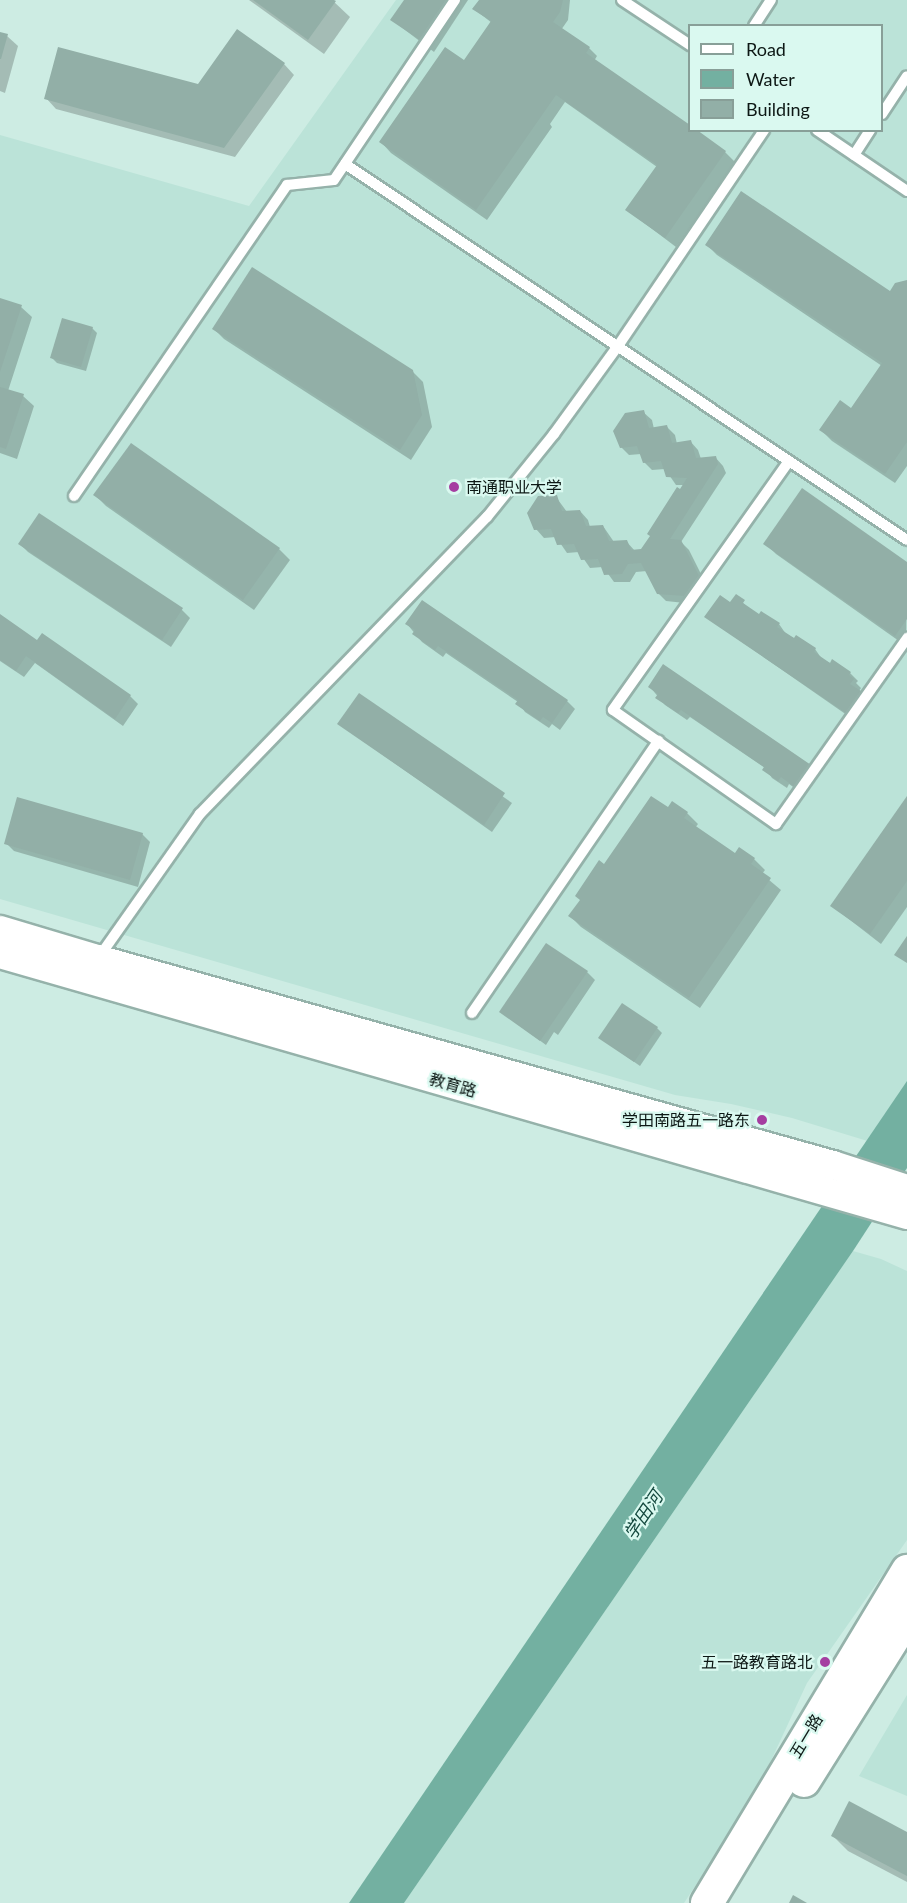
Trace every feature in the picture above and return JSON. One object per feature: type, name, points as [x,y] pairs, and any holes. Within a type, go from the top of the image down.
[{"type":"main road","name":"五一路","points":[[707,1903],[907,1571]]},
{"type":"main road","name":"五一路","points":[[731,1903],[907,1617]]},
{"type":"street","name":"教育路","points":[[0,930],[833,1165],[902,1205]]},
{"type":"street","name":"教育路","points":[[0,954],[816,1190],[902,1205]]},
{"type":"lane","points":[[74,496],[287,185],[334,180],[455,0]]},
{"type":"lane","points":[[622,0],[688,44]]},
{"type":"lane","points":[[755,24],[771,0]]},
{"type":"lane","points":[[883,112],[907,76]]},
{"type":"lane","points":[[97,959],[200,813],[487,518],[554,434],[618,346],[763,132]]},
{"type":"lane","points":[[820,132],[907,191]]},
{"type":"lane","points":[[854,155],[869,132]]},
{"type":"lane","points":[[345,164],[907,540]]},
{"type":"lane","points":[[789,461],[613,710],[776,824],[907,638]]},
{"type":"lane","points":[[472,1013],[658,741]]},
{"type":"shaded area","name":"南通职业大学","points":[[396,0],[907,0],[907,1153],[792,1118],[731,1104],[675,1095],[0,899],[0,135],[249,206]]},
{"type":"shaded area","points":[[853,1251],[881,1259],[907,1271],[907,1540],[807,1683],[755,1795],[684,1903],[404,1903]]},
{"type":"shaded area","points":[[907,1695],[907,1796],[859,1776]]},
{"type":"water","name":"学田河","points":[[907,1081],[907,1168],[853,1251],[404,1903],[349,1903]]},
{"type":"building","points":[[253,0],[334,0],[336,1],[308,40]]},
{"type":"building","points":[[404,0],[451,0],[423,42],[390,20]]},
{"type":"building","points":[[479,0],[563,0],[560,12],[553,22],[590,47],[586,53],[688,124],[688,132],[700,132],[726,151],[665,238],[625,210],[657,165],[556,95],[476,210],[379,142],[445,47],[464,60],[491,21],[472,9]]},
{"type":"building","points":[[237,29],[285,63],[224,148],[44,99],[58,47],[198,84]]},
{"type":"building","points":[[0,32],[8,34],[1,59],[0,59]]},
{"type":"building","points":[[741,191],[890,291],[895,283],[907,280],[907,442],[885,474],[819,430],[840,400],[851,408],[882,363],[705,245]]},
{"type":"building","points":[[252,267],[413,370],[422,415],[400,450],[212,329]]},
{"type":"building","points":[[0,298],[22,305],[0,372]]},
{"type":"building","points":[[62,318],[93,327],[81,367],[50,358]]},
{"type":"building","points":[[0,387],[24,394],[6,449],[0,447]]},
{"type":"building","points":[[644,410],[649,428],[667,425],[672,443],[691,440],[696,458],[716,456],[718,464],[670,539],[681,540],[699,576],[686,596],[657,594],[641,563],[628,564],[622,574],[604,575],[598,559],[581,560],[574,544],[557,545],[551,529],[534,530],[527,513],[538,496],[557,495],[562,511],[580,510],[586,526],[603,525],[609,541],[627,540],[631,550],[641,549],[650,536],[647,534],[677,487],[680,489],[687,478],[666,477],[661,461],[643,463],[637,446],[620,448],[613,431],[625,413]]},
{"type":"building","points":[[131,443],[280,548],[243,600],[93,495]]},
{"type":"building","points":[[802,488],[907,562],[907,619],[895,636],[763,544]]},
{"type":"building","points":[[39,513],[183,608],[162,640],[18,544]]},
{"type":"building","points":[[736,594],[745,600],[743,603],[759,614],[761,611],[780,623],[777,627],[794,638],[796,635],[816,648],[814,652],[830,663],[832,659],[851,672],[849,675],[854,679],[850,684],[861,691],[846,713],[704,617],[720,595],[730,602]]},
{"type":"building","points":[[422,600],[568,700],[552,723],[543,717],[540,721],[515,704],[518,700],[438,646],[435,650],[412,634],[415,630],[405,624]]},
{"type":"building","points":[[0,614],[37,640],[42,633],[131,695],[115,719],[26,656],[16,671],[0,660]]},
{"type":"building","points":[[663,664],[811,765],[796,788],[781,777],[778,781],[762,770],[764,767],[681,710],[678,713],[655,698],[658,694],[648,687]]},
{"type":"building","points":[[359,693],[505,793],[484,825],[337,724]]},
{"type":"building","points":[[651,796],[668,807],[672,801],[688,812],[684,818],[735,853],[739,847],[755,858],[751,864],[771,878],[689,998],[568,916],[580,900],[575,896],[599,860],[604,864]]},
{"type":"building","points":[[907,796],[907,881],[870,934],[830,906]]},
{"type":"building","points":[[17,797],[143,833],[130,880],[4,844]]},
{"type":"building","points":[[907,936],[907,963],[894,955]]},
{"type":"building","points":[[546,943],[588,971],[540,1041],[499,1012]]},
{"type":"building","points":[[622,1003],[658,1027],[634,1062],[598,1038]]},
{"type":"building","points":[[849,1801],[907,1832],[907,1876],[831,1836]]},
{"type":"building","points":[[793,1895],[807,1903],[789,1903]]},
{"type":"place","name":"南通职业大学","points":[[454,487]]},
{"type":"place","name":"学田南路五一路东","points":[[762,1120]]},
{"type":"place","name":"五一路教育路北","points":[[825,1662]]}]
